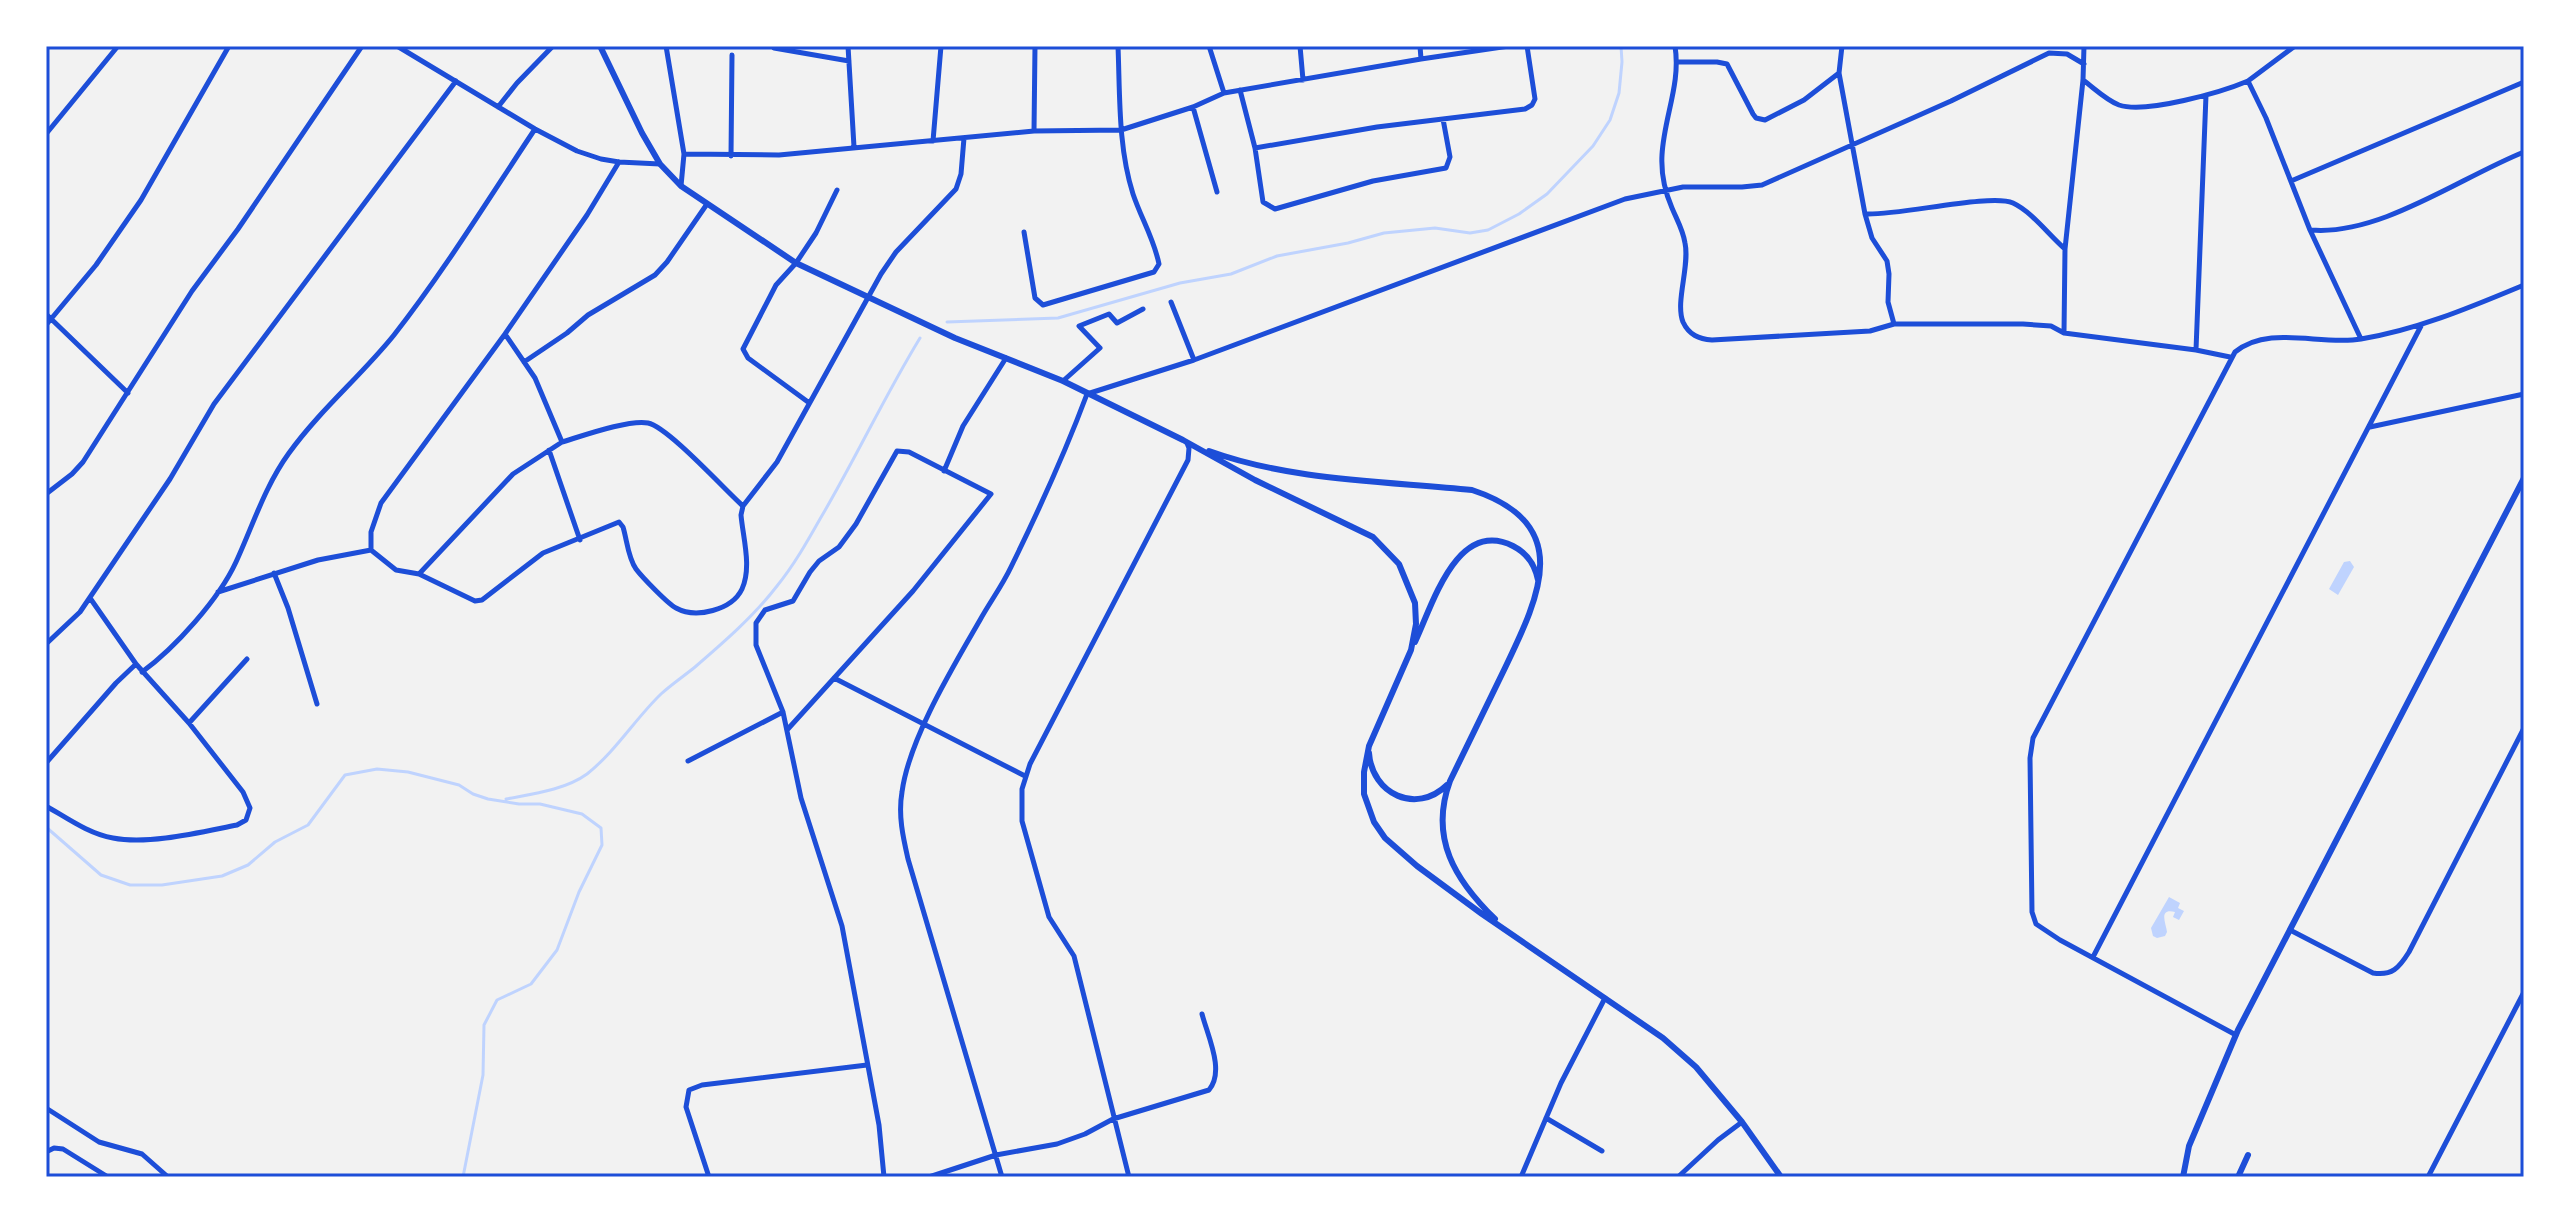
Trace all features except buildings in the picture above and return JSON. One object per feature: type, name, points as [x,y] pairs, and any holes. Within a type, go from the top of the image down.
[{"type":"street","points":[[46,134],[118,46]]},
{"type":"street","points":[[46,325],[49,317],[96,265],[141,200],[229,46]]},
{"type":"street","points":[[46,494],[83,462],[192,291],[362,46]]},
{"type":"street","points":[[397,46],[577,151],[619,162],[660,164]]},
{"type":"street","points":[[498,107],[553,46]]},
{"type":"street","points":[[600,46],[660,164],[681,186],[796,263],[955,338],[1063,381],[1373,537],[1399,564],[1415,603],[1416,624],[1411,650]]},
{"type":"street","points":[[666,46],[684,154],[681,186]]},
{"type":"street","points":[[848,46],[854,147]]},
{"type":"street","points":[[933,141],[941,46]]},
{"type":"street","points":[[1034,131],[1035,46]]},
{"type":"street","points":[[1024,232],[1035,298],[1043,305],[1154,272],[1159,264],[1156,249],[1132,192],[1121,130],[1118,46]]},
{"type":"street","points":[[1209,46],[1224,93]]},
{"type":"street","points":[[1300,46],[1303,80]]},
{"type":"street","points":[[1420,46],[1421,59]]},
{"type":"street","points":[[684,154],[815,153],[1034,131],[1121,130],[1193,107],[1224,93],[1509,46]]},
{"type":"street","points":[[1255,148],[1377,127],[1525,109],[1535,99],[1527,46]]},
{"type":"street","points":[[1675,46],[1678,62],[1662,154],[1666,190],[1685,243],[1686,270],[1681,314],[1693,335],[1702,339],[1728,339],[1870,331],[1894,324],[2023,324],[2051,326],[2064,333],[2230,357]]},
{"type":"street","points":[[1842,46],[1839,73],[1851,143],[1872,238],[1887,261],[1888,302],[1894,324]]},
{"type":"street","points":[[1087,394],[1194,360],[1625,199],[1683,187],[1762,185],[1951,101],[2049,53],[2056,46]]},
{"type":"street","points":[[2064,333],[2065,249],[2084,46]]},
{"type":"street","points":[[2083,80],[2122,106],[2150,105],[2229,89],[2248,81],[2295,46]]},
{"type":"street","points":[[774,48],[849,61]]},
{"type":"street","points":[[2049,53],[2067,54],[2084,64]]},
{"type":"street","points":[[731,156],[732,55]]},
{"type":"street","points":[[1678,62],[1727,64],[1753,114],[1765,120],[1804,100],[1839,73]]},
{"type":"street","points":[[46,644],[73,620],[90,598],[170,479],[214,404],[456,81]]},
{"type":"street","points":[[2248,81],[2266,118],[2310,230],[2361,339]]},
{"type":"street","points":[[2291,181],[2524,82]]},
{"type":"street","points":[[1240,90],[1255,148],[1263,202],[1275,209],[1373,181],[1446,168],[1450,157],[1443,119]]},
{"type":"street","points":[[2196,350],[2206,95]]},
{"type":"street","points":[[1193,107],[1217,192]]},
{"type":"street","points":[[142,672],[160,657],[218,592],[235,564],[272,480],[288,454],[394,334],[446,263],[535,129]]},
{"type":"street","points":[[218,592],[318,560],[371,550],[396,570],[419,574],[475,601],[482,600],[533,559],[619,522],[636,568],[670,603],[677,609],[695,613],[718,610],[737,597],[743,588],[746,566],[743,506],[777,462],[881,274],[896,252],[956,189],[961,174],[964,138]]},
{"type":"street","points":[[2310,230],[2346,228],[2404,210],[2524,152]]},
{"type":"street","points":[[371,550],[371,532],[381,503],[505,334],[587,215],[619,162]]},
{"type":"street","points":[[808,402],[748,358],[743,349],[776,285],[796,263],[816,233],[837,190]]},
{"type":"street","points":[[1865,214],[2010,202],[2022,209],[2065,249]]},
{"type":"street","points":[[524,362],[588,315],[655,275],[707,204]]},
{"type":"street","points":[[2236,1035],[2040,928],[2033,919],[2030,758],[2033,738],[2230,357],[2243,345],[2270,338],[2361,339],[2421,325],[2524,285]]},
{"type":"street","points":[[1171,302],[1194,360]]},
{"type":"street","points":[[1063,381],[1100,348],[1079,326],[1109,314],[1117,323],[1143,309]]},
{"type":"street","points":[[49,317],[128,393]]},
{"type":"street","points":[[2093,957],[2421,325]]},
{"type":"street","points":[[505,334],[535,378],[562,442]]},
{"type":"street","points":[[944,471],[963,426],[1006,358]]},
{"type":"street","points":[[1002,1177],[908,859],[902,830],[901,793],[924,724],[979,620],[1010,570],[1062,460],[1087,394]]},
{"type":"street","points":[[2369,427],[2524,394]]},
{"type":"street","points":[[419,574],[513,474],[562,442],[634,423],[648,423],[671,438],[743,506]]},
{"type":"street","points":[[1187,443],[1244,464],[1297,473],[1472,490],[1497,499],[1516,511],[1531,530],[1540,555],[1542,570],[1539,587],[1527,622],[1450,781],[1443,790],[1427,797],[1407,798],[1394,794],[1377,781],[1370,769],[1369,746]]},
{"type":"street","points":[[1129,1177],[1074,956],[1049,917],[1026,839],[1021,803],[1025,776],[1188,460],[1187,443]]},
{"type":"street","points":[[549,450],[580,540]]},
{"type":"street","points":[[787,730],[913,591],[991,494],[909,452],[901,450],[894,453],[862,514],[839,547],[819,561],[793,601],[772,607],[760,616],[755,631],[756,645],[783,712],[801,798],[842,926],[879,1125],[884,1177]]},
{"type":"street","points":[[2183,1177],[2189,1146],[2236,1035],[2524,478]]},
{"type":"street","points":[[1539,587],[1536,570],[1529,558],[1505,542],[1491,540],[1475,543],[1462,551],[1449,570],[1369,746],[1364,794],[1374,822],[1385,838],[1417,866],[1507,932],[1663,1038],[1696,1067],[1742,1122],[1781,1177]]},
{"type":"street","points":[[274,573],[317,704]]},
{"type":"street","points":[[46,806],[85,828],[113,838],[148,840],[237,825],[246,820],[250,808],[243,792],[189,723],[142,672],[90,598]]},
{"type":"street","points":[[189,723],[247,659]]},
{"type":"street","points":[[46,763],[136,664]]},
{"type":"street","points":[[834,678],[1025,776]]},
{"type":"street","points":[[688,761],[783,712]]},
{"type":"street","points":[[2289,930],[2373,973],[2383,974],[2399,968],[2524,728]]},
{"type":"street","points":[[1450,781],[1443,810],[1444,841],[1452,867],[1477,902],[1507,932]]},
{"type":"street","points":[[2428,1177],[2524,992]]},
{"type":"street","points":[[1521,1177],[1579,1045],[1605,998]]},
{"type":"street","points":[[929,1177],[996,1155],[1057,1144],[1113,1119],[1209,1090],[1217,1073],[1202,1014]]},
{"type":"street","points":[[709,1177],[686,1107],[689,1090],[716,1083],[867,1065]]},
{"type":"street","points":[[46,1108],[99,1142],[142,1154],[168,1177]]},
{"type":"street","points":[[1546,1118],[1602,1151]]},
{"type":"street","points":[[1678,1177],[1742,1122]]},
{"type":"street","points":[[46,1152],[54,1148],[63,1149],[108,1177]]},
{"type":"street","points":[[2238,1177],[2248,1155]]},
{"type":"water","points":[[2350,561],[2354,567],[2338,595],[2329,589],[2344,562]]},
{"type":"water","points":[[2169,897],[2180,903],[2178,908],[2184,911],[2179,920],[2173,917],[2175,912],[2166,912],[2167,932],[2165,936],[2157,938],[2153,936],[2151,928]]},
{"type":"waterway","points":[[947,322],[1058,318],[1180,283],[1231,274],[1277,256],[1384,233],[1435,228],[1470,233],[1488,230],[1519,214],[1547,194],[1593,146],[1610,120],[1619,93],[1621,46]]},
{"type":"waterway","points":[[506,799],[559,788],[587,774],[661,694],[759,608],[805,545],[920,338]]},
{"type":"waterway","points":[[46,827],[101,875],[130,885],[162,885],[222,876],[248,865],[275,842],[308,825],[345,775],[377,769],[408,772],[459,785],[488,799],[540,804],[582,814],[601,828],[602,845],[579,892],[557,950],[531,984],[497,1000],[484,1025],[483,1075],[463,1177]]}]
